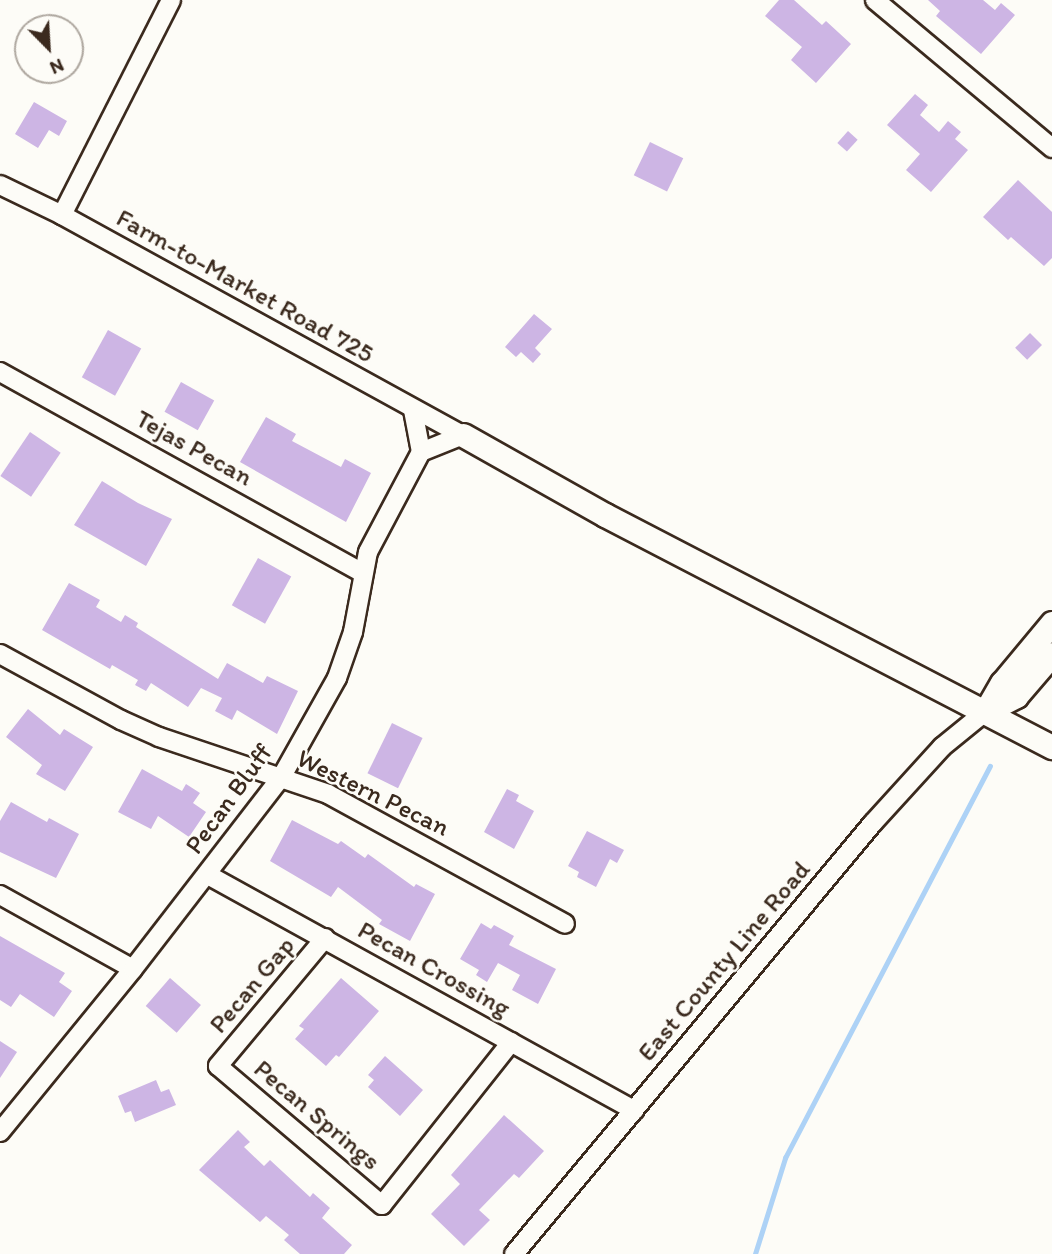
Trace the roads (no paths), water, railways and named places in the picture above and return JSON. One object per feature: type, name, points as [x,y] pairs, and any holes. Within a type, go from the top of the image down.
[{"type":"main road","points":[[463,435],[606,515],[1052,747]]},
{"type":"main road","points":[[985,712],[1002,683],[1052,623]]},
{"type":"main road","points":[[985,712],[1016,696],[1052,654]]},
{"type":"street","points":[[62,215],[171,0]]},
{"type":"street","points":[[875,0],[1052,148]]},
{"type":"street","name":"Farm-to-Market Road 725","points":[[0,185],[62,215],[413,410],[463,435]]},
{"type":"street","name":"Tejas Pecan","points":[[0,372],[362,573]]},
{"type":"street","points":[[413,410],[421,452],[463,435]]},
{"type":"street","name":"Pecan Bluff","points":[[0,1132],[133,969],[282,776],[337,678],[353,632],[368,552],[421,452]]},
{"type":"street","name":"Western Pecan","points":[[0,654],[121,720],[232,763],[282,776],[368,814],[565,924]]},
{"type":"street","name":"East County Line Road","points":[[514,1254],[872,824],[942,747],[985,712]]},
{"type":"street","name":"Pecan Crossing","points":[[208,874],[634,1110]]},
{"type":"street","points":[[0,895],[133,969]]},
{"type":"street","name":"Pecan Gap","points":[[218,1066],[326,938]]},
{"type":"street","name":"Pecan Springs","points":[[218,1066],[382,1205],[511,1042]]},
{"type":"waterway","points":[[755,1254],[785,1158],[990,766]]}]
